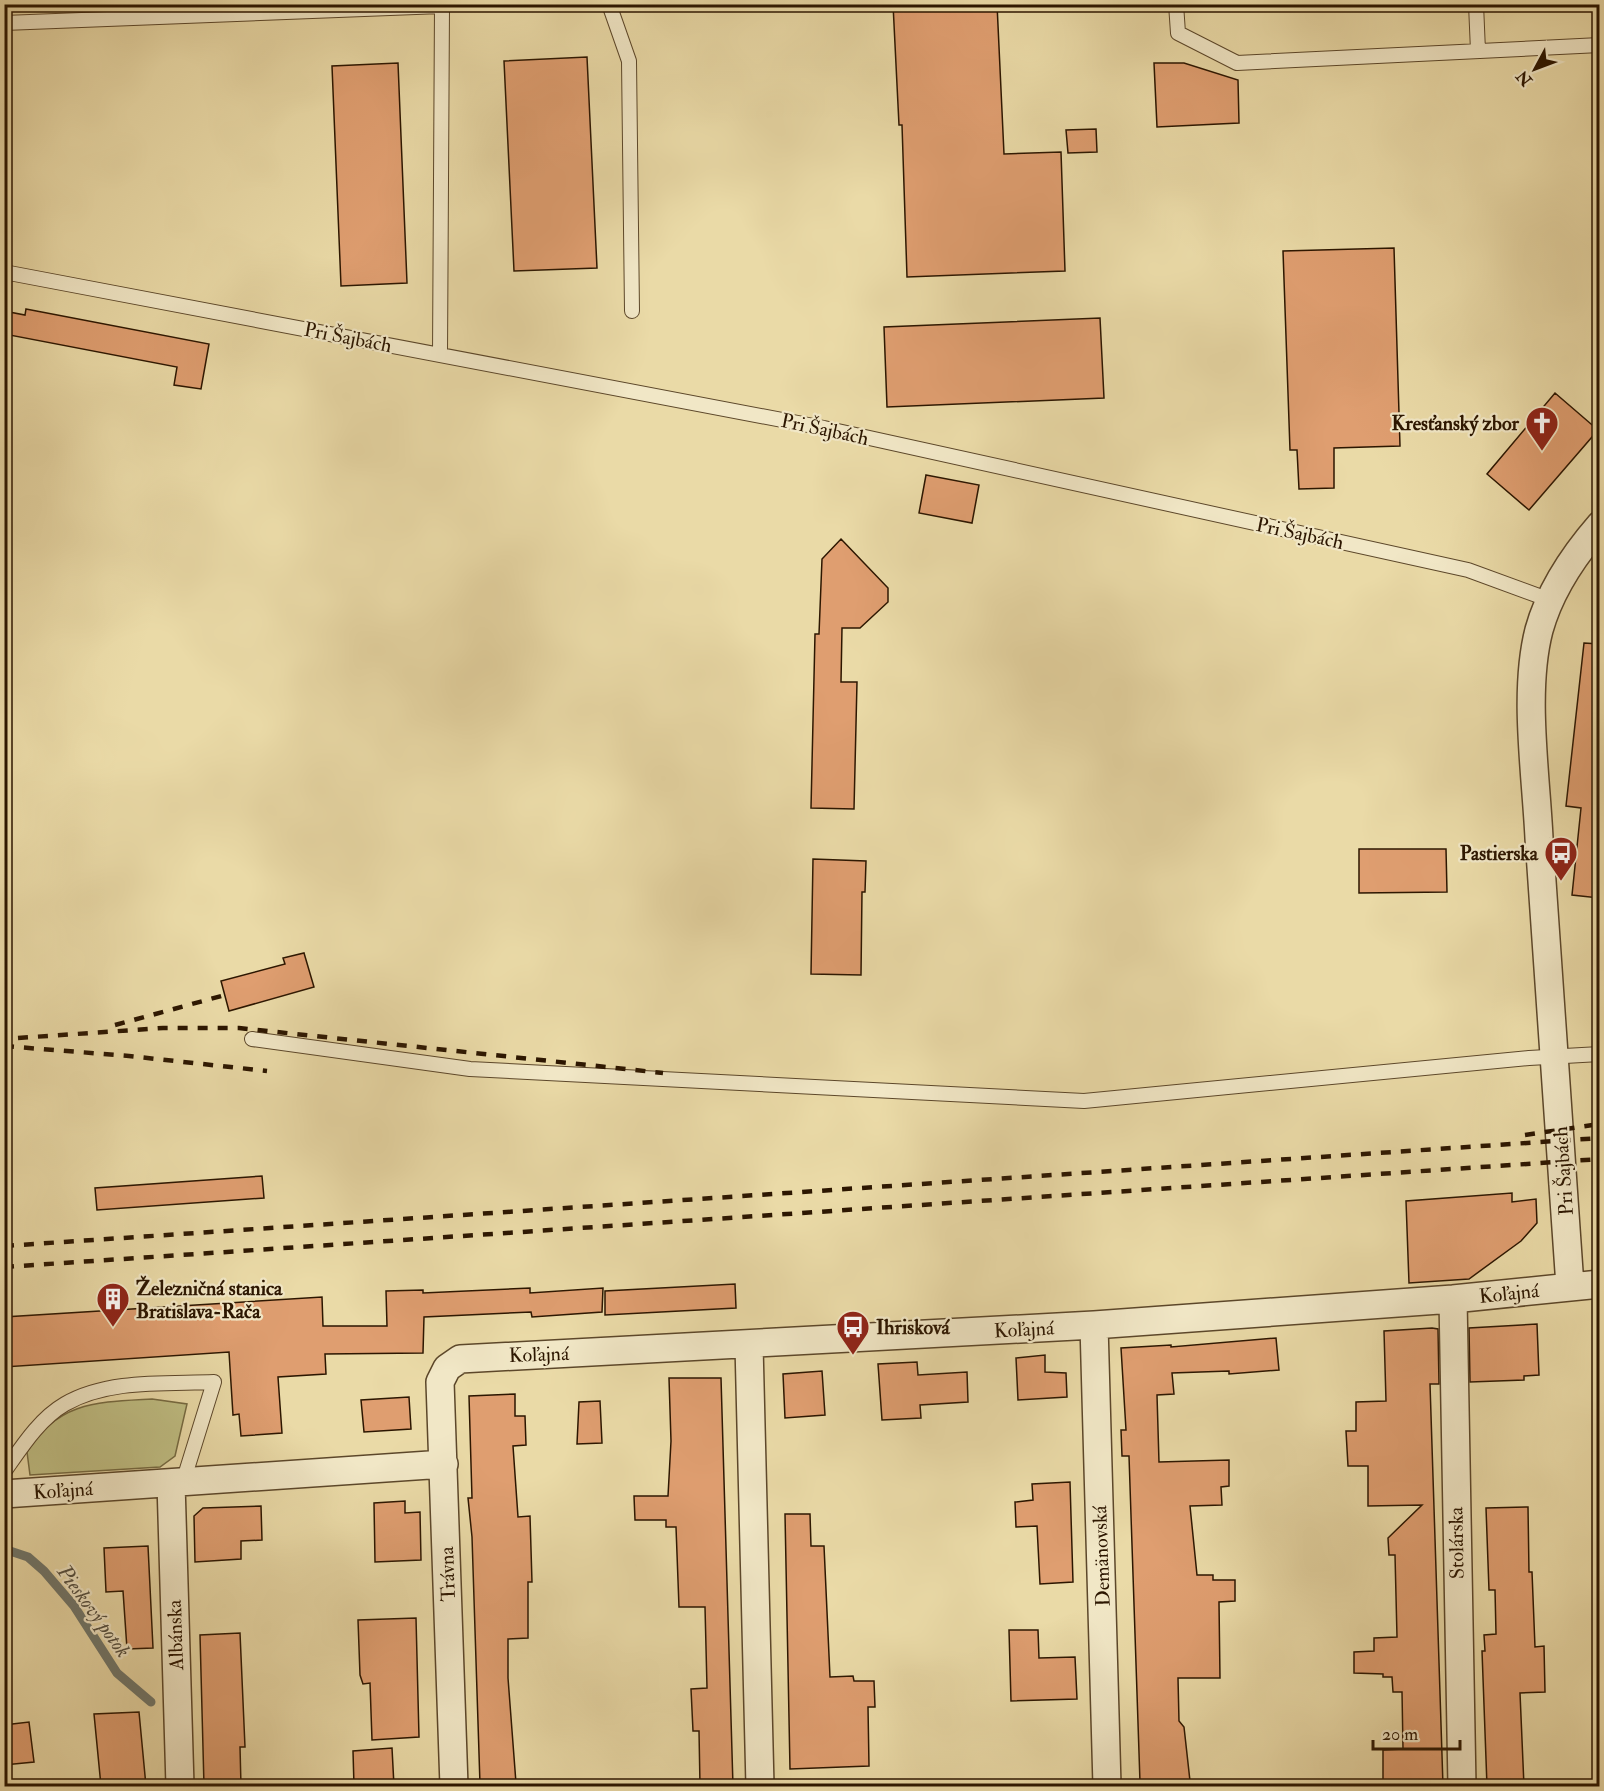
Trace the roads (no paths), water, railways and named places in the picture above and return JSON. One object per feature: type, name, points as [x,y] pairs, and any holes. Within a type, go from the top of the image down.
[{"type":"street","points":[[1555,1057],[1541,862],[1532,672],[1539,630],[1550,600],[1577,551],[1599,525]]},
{"type":"street","name":"Pri Šajbách","points":[[1555,1057],[1570,1286]]},
{"type":"street","name":"Koľajná","points":[[450,1365],[464,1357],[749,1345],[1094,1324],[1453,1299],[1599,1284]]},
{"type":"street","name":"Stolárska","points":[[1453,1299],[1462,1786]]},
{"type":"street","name":"Demänovská","points":[[1094,1324],[1107,1786]]},
{"type":"street","points":[[749,1345],[760,1786]]},
{"type":"street","name":"Trávna","points":[[450,1365],[440,1382],[454,1786]]},
{"type":"street","name":"Koľajná","points":[[4,1494],[444,1464]]},
{"type":"street","name":"Albánska","points":[[177,1482],[180,1786]]},
{"type":"lane","points":[[4,23],[501,4]]},
{"type":"lane","points":[[609,4],[629,61],[632,311]]},
{"type":"lane","points":[[1176,4],[1178,33],[1237,63],[1599,45]]},
{"type":"lane","points":[[1476,4],[1478,51]]},
{"type":"lane","points":[[440,355],[442,5]]},
{"type":"lane","name":"Pri Šajbách","points":[[4,272],[824,428],[1468,570],[1550,600]]},
{"type":"lane","points":[[252,1039],[470,1069],[1084,1101],[1599,1054]]},
{"type":"lane","points":[[4,1472],[29,1435],[65,1404],[117,1385],[214,1382],[177,1482]]},
{"type":"waterway","name":"Pieskový potok","points":[[4,1549],[28,1557],[44,1571],[74,1606],[117,1673],[151,1702]]},
{"type":"railway","points":[[115,1025],[225,995]]},
{"type":"railway","points":[[18,1038],[163,1028],[239,1028],[663,1073]]},
{"type":"railway","points":[[4,1046],[129,1056],[267,1071]]},
{"type":"railway","points":[[1525,1135],[1600,1124]]},
{"type":"railway","points":[[4,1246],[1600,1138]]},
{"type":"railway","points":[[4,1267],[1600,1159]]},
{"type":"place","name":"Kresťanský zbor","points":[[1542,452]]},
{"type":"place","name":"Pastierska","points":[[1561,882]]},
{"type":"place","name":"Železničná stanica Bratislava-Rača","points":[[113,1328]]},
{"type":"place","name":"Ihrisková","points":[[853,1356]]}]
